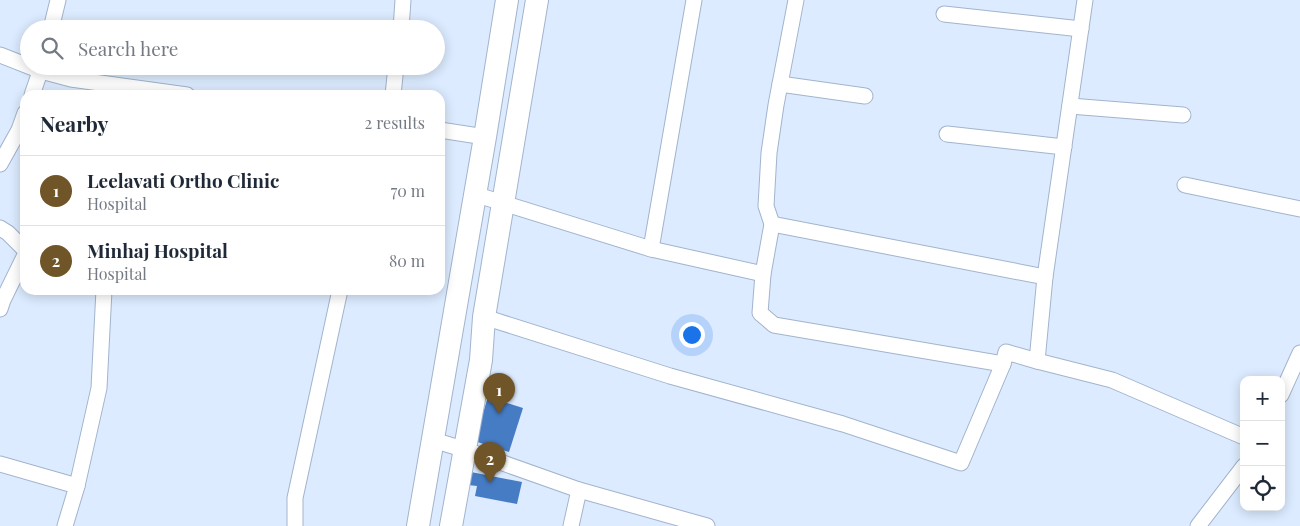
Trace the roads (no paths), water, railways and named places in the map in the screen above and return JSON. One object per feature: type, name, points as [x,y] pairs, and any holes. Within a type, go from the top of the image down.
[{"type":"main road","points":[[418,526],[507,0]]},
{"type":"main road","points":[[451,526],[481,360],[484,317],[537,0]]},
{"type":"street","points":[[53,20],[58,0]]},
{"type":"street","points":[[402,20],[403,0]]},
{"type":"street","points":[[652,249],[694,0]]},
{"type":"street","points":[[796,0],[769,152],[766,206],[772,224],[763,274],[760,313],[774,325],[1003,364]]},
{"type":"street","points":[[1037,362],[1045,277],[1085,0]]},
{"type":"street","points":[[944,14],[1080,29]]},
{"type":"street","points":[[0,55],[20,62]]},
{"type":"street","points":[[34,90],[39,75]]},
{"type":"street","points":[[59,75],[71,79],[151,90]]},
{"type":"street","points":[[394,90],[395,75]]},
{"type":"street","points":[[780,84],[865,96]]},
{"type":"street","points":[[1070,106],[1183,115]]},
{"type":"street","points":[[0,164],[20,127]]},
{"type":"street","points":[[445,131],[485,137]]},
{"type":"street","points":[[947,134],[1064,147]]},
{"type":"street","points":[[1185,185],[1300,209]]},
{"type":"street","points":[[474,194],[652,249],[763,274]]},
{"type":"street","points":[[772,224],[1045,277]]},
{"type":"street","points":[[0,228],[20,245]]},
{"type":"street","points":[[0,309],[20,265]]},
{"type":"street","points":[[65,526],[77,486],[99,388],[104,295]]},
{"type":"street","points":[[295,526],[295,498],[339,295]]},
{"type":"street","points":[[484,317],[670,376],[843,424],[961,463],[1003,364],[1006,352],[1037,362],[1112,380],[1240,435]]},
{"type":"street","points":[[1285,386],[1300,354]]},
{"type":"street","points":[[433,440],[579,490],[707,526]]},
{"type":"street","points":[[0,464],[77,486]]},
{"type":"street","points":[[1198,526],[1240,471]]},
{"type":"street","points":[[571,526],[579,490]]},
{"type":"place","name":"Leelavati Ortho Clinic","points":[[499,414]]},
{"type":"place","name":"Minhaj Hospital","points":[[490,483]]}]
